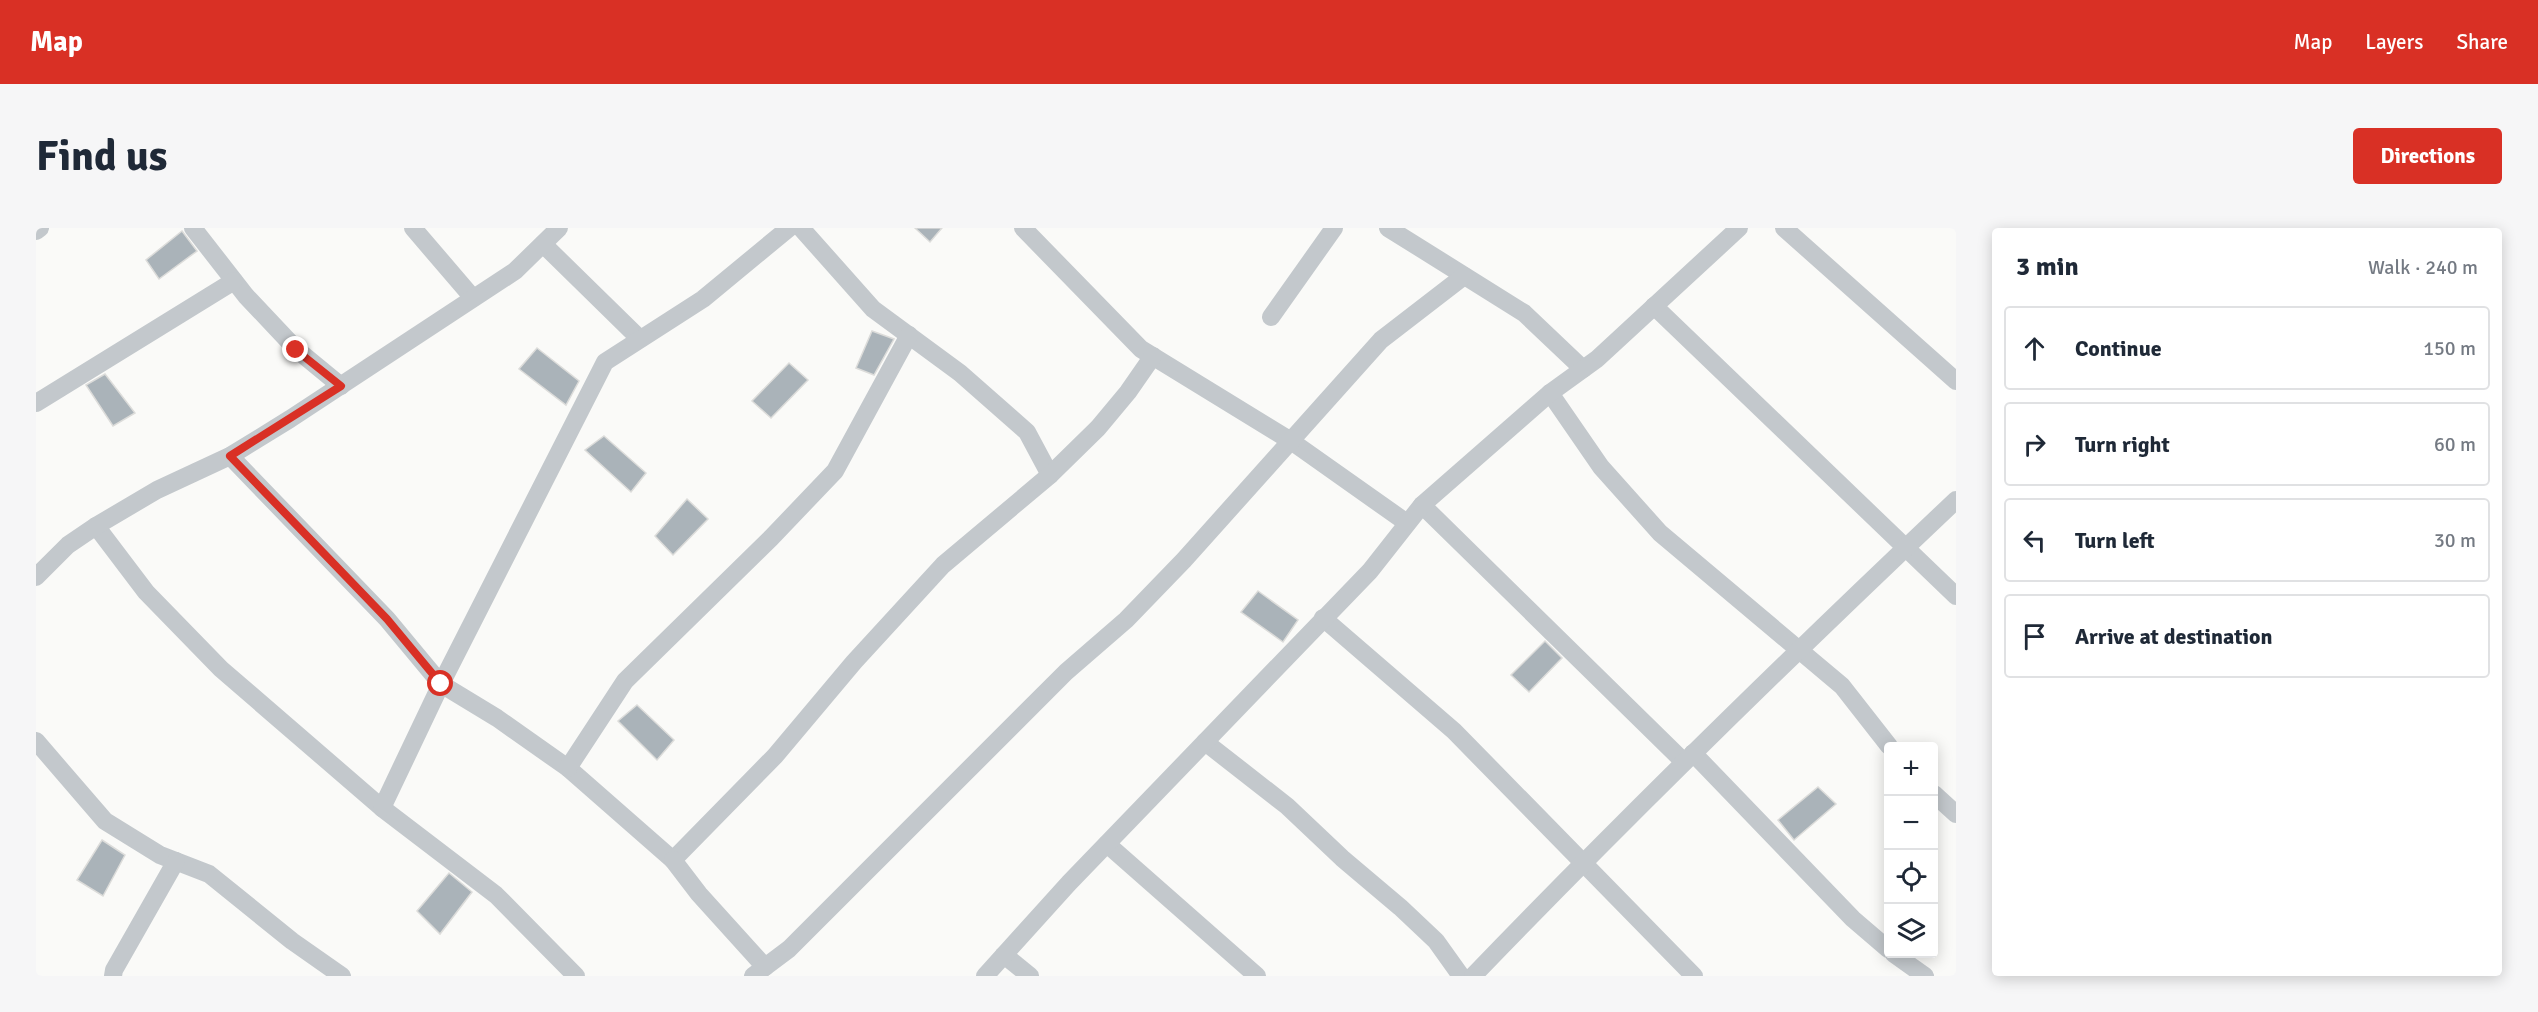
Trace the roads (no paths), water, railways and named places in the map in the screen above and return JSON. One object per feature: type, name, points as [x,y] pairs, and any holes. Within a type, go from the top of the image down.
[{"type":"street","points":[[36,231],[40,228]]},
{"type":"street","points":[[193,228],[234,281],[296,350],[341,386]]},
{"type":"street","points":[[413,228],[473,298]]},
{"type":"street","points":[[36,575],[68,545],[96,526],[157,490],[230,456],[515,272],[559,228]]},
{"type":"street","points":[[382,808],[441,684],[605,362],[703,299],[789,228]]},
{"type":"street","points":[[801,228],[873,309],[960,373],[1026,432],[1050,475]]},
{"type":"street","points":[[1023,228],[1141,349],[1292,441],[1407,523]]},
{"type":"street","points":[[1271,317],[1334,228]]},
{"type":"street","points":[[1388,228],[1412,234],[1464,276],[1524,313],[1583,369]]},
{"type":"street","points":[[985,976],[1107,844],[1370,571],[1422,505],[1550,393],[1583,369],[1739,228]]},
{"type":"street","points":[[1784,228],[1956,381]]},
{"type":"street","points":[[543,244],[640,339]]},
{"type":"street","points":[[230,456],[387,619],[441,684],[497,718],[568,768],[673,860],[759,972],[789,948],[1066,672],[1126,620],[1292,441],[1381,340],[1464,276]]},
{"type":"street","points":[[36,403],[234,281]]},
{"type":"street","points":[[1654,306],[1956,596]]},
{"type":"street","points":[[568,768],[625,681],[771,538],[835,471],[909,335]]},
{"type":"street","points":[[673,860],[775,756],[854,662],[944,565],[1050,475],[1098,428],[1128,392],[1153,356]]},
{"type":"street","points":[[1550,393],[1601,467],[1660,533],[1797,651],[1842,686],[1885,742]]},
{"type":"street","points":[[1473,976],[1582,862],[1797,651],[1956,500]]},
{"type":"street","points":[[1422,505],[1689,757],[1853,919],[1884,946]]},
{"type":"street","points":[[96,526],[146,592],[221,669],[382,808],[496,895],[576,976]]},
{"type":"street","points":[[1323,618],[1454,731],[1686,973]]},
{"type":"street","points":[[36,741],[105,820],[160,855],[209,874],[292,941],[342,976]]},
{"type":"street","points":[[1205,742],[1287,806],[1342,858],[1400,907],[1436,940],[1461,976]]},
{"type":"street","points":[[1936,796],[1956,814]]},
{"type":"street","points":[[1107,844],[1257,976]]},
{"type":"street","points":[[110,974],[176,861]]},
{"type":"street","points":[[1004,955],[1030,976]]},
{"type":"street","points":[[1900,958],[1926,976]]}]
